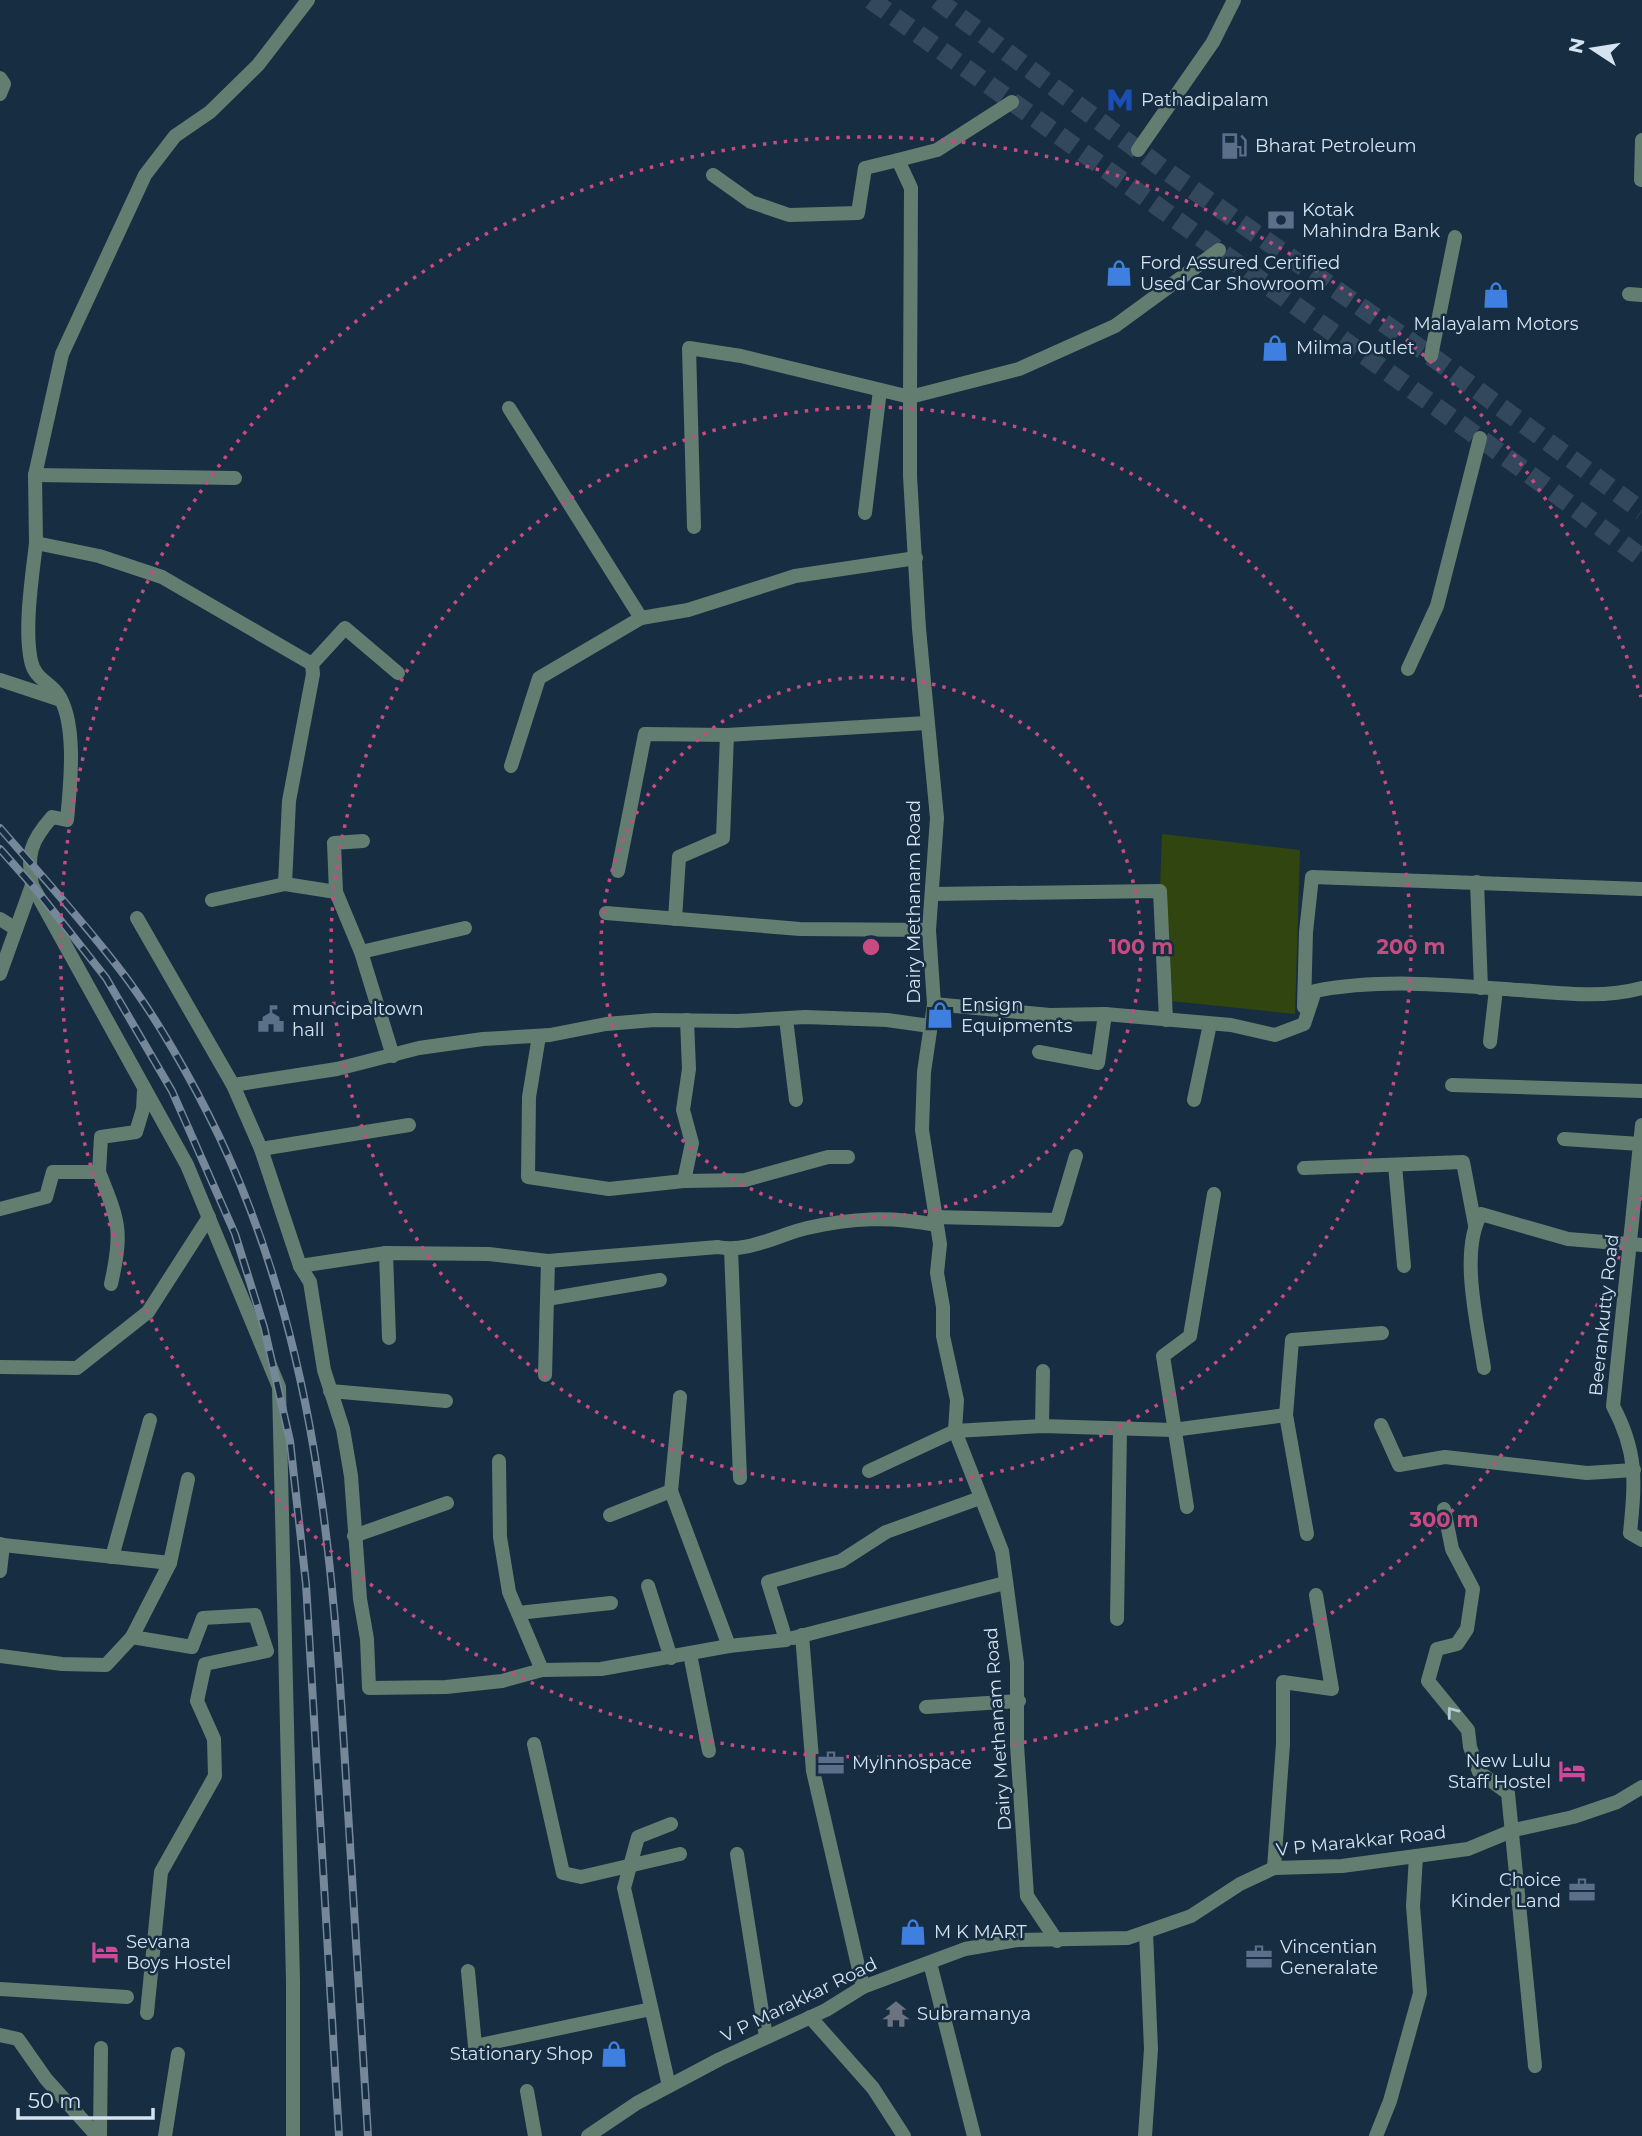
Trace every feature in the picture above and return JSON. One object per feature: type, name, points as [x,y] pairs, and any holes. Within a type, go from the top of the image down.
[{"type":"street","points":[[292,2136],[293,1980],[279,1387],[187,1165],[33,885],[28,859],[37,834],[51,817],[67,820],[72,786],[68,727],[60,699],[37,677],[31,661],[32,585],[37,543],[36,475],[62,354],[145,175],[175,136],[210,112],[258,65],[308,0]]},
{"type":"street","points":[[1138,150],[1213,42],[1234,0]]},
{"type":"street","points":[[0,78],[4,84],[0,94]]},
{"type":"street","points":[[713,175],[751,202],[789,215],[858,213],[865,168],[937,150],[1012,102]]},
{"type":"street","points":[[1641,180],[1642,140]]},
{"type":"street","name":"Dairy Methanam Road","points":[[898,160],[911,188],[910,476],[926,723],[936,818],[929,930],[934,1004],[922,1130],[940,1244],[937,1273],[943,1307],[943,1336],[957,1400],[955,1431],[1002,1551],[1017,1663],[1017,1745],[1027,1896],[1057,1941]]},
{"type":"street","points":[[1431,356],[1455,237]]},
{"type":"street","points":[[694,527],[689,348],[741,356],[911,397],[1018,369],[1115,326],[1219,250]]},
{"type":"street","points":[[865,513],[880,390]]},
{"type":"street","points":[[509,408],[641,618]]},
{"type":"street","points":[[1408,669],[1437,606],[1480,438]]},
{"type":"street","points":[[36,475],[235,478]]},
{"type":"street","points":[[37,543],[99,556],[162,577],[312,664]]},
{"type":"street","points":[[510,766],[539,678],[641,618],[688,610],[795,576],[916,558]]},
{"type":"street","points":[[285,884],[289,801],[313,674],[312,664],[345,628],[398,673]]},
{"type":"street","points":[[0,680],[60,699]]},
{"type":"street","points":[[618,871],[645,734],[727,735],[926,723]]},
{"type":"street","points":[[675,919],[680,857],[723,838],[727,735]]},
{"type":"street","points":[[363,841],[334,843],[336,892],[361,952],[393,1056]]},
{"type":"street","points":[[1304,1024],[1306,932],[1312,877],[1642,889]]},
{"type":"street","points":[[1477,882],[1489,988],[1490,1042]]},
{"type":"street","points":[[212,900],[285,884],[336,892]]},
{"type":"street","points":[[0,974],[33,885]]},
{"type":"street","points":[[932,894],[1160,891],[1166,1020]]},
{"type":"street","points":[[606,913],[800,929],[929,930]]},
{"type":"street","points":[[137,918],[233,1084],[261,1150],[300,1266],[310,1282],[324,1370],[343,1429],[351,1476],[354,1536],[367,1639],[369,1688],[446,1687],[502,1681],[542,1670],[601,1669],[729,1646],[786,1640],[1005,1583]]},
{"type":"street","points":[[0,919],[16,929]]},
{"type":"street","points":[[361,952],[465,928]]},
{"type":"street","points":[[1304,1024],[1315,991],[1341,986],[1489,988],[1597,996],[1642,988]]},
{"type":"street","points":[[934,1004],[1050,1015],[1105,1014],[1210,1024],[1275,1035],[1304,1024]]},
{"type":"street","points":[[1039,1052],[1098,1063],[1105,1014]]},
{"type":"street","points":[[233,1084],[337,1069],[419,1048],[471,1040],[539,1036],[606,1024],[786,1018],[887,1020],[930,1027]]},
{"type":"street","points":[[786,1018],[796,1100]]},
{"type":"street","points":[[684,1181],[692,1143],[683,1111],[689,1069],[687,1020]]},
{"type":"street","points":[[1194,1100],[1210,1024]]},
{"type":"street","points":[[539,1036],[529,1097],[528,1177],[609,1189],[684,1181],[745,1180],[828,1157],[848,1157]]},
{"type":"street","points":[[1452,1085],[1642,1091]]},
{"type":"street","points":[[111,1284],[120,1246],[117,1217],[99,1172],[101,1137],[136,1132],[143,1109],[144,1087]]},
{"type":"street","points":[[261,1150],[409,1125]]},
{"type":"street","name":"Beerankutty Road","points":[[1642,1125],[1637,1245],[1613,1406],[1626,1431],[1634,1470],[1630,1533],[1642,1540]]},
{"type":"street","points":[[1564,1139],[1640,1144]]},
{"type":"street","points":[[300,1266],[386,1253],[489,1254],[548,1261],[718,1247],[731,1250],[805,1229],[867,1218],[900,1217],[935,1221],[1057,1220],[1076,1156]]},
{"type":"street","points":[[1304,1168],[1463,1162],[1475,1225],[1471,1262],[1483,1368]]},
{"type":"street","points":[[1395,1165],[1404,1266]]},
{"type":"street","points":[[0,1209],[46,1197],[53,1172],[99,1172]]},
{"type":"street","points":[[1187,1507],[1163,1356],[1190,1336],[1214,1194]]},
{"type":"street","points":[[1475,1225],[1481,1214],[1568,1239],[1637,1245]]},
{"type":"street","points":[[0,1367],[77,1368],[148,1312],[209,1217]]},
{"type":"street","points":[[731,1250],[740,1478]]},
{"type":"street","points":[[386,1253],[389,1338]]},
{"type":"street","points":[[545,1376],[548,1261]]},
{"type":"street","points":[[547,1299],[660,1280]]},
{"type":"street","points":[[1307,1534],[1286,1415],[1292,1340],[1382,1333]]},
{"type":"street","points":[[1042,1426],[1043,1371]]},
{"type":"street","points":[[330,1391],[446,1401]]},
{"type":"street","points":[[680,1397],[671,1492],[729,1646]]},
{"type":"street","points":[[869,1471],[955,1431],[1042,1426],[1173,1430],[1286,1415]]},
{"type":"street","points":[[112,1557],[150,1420]]},
{"type":"street","points":[[1381,1425],[1399,1465],[1445,1457],[1587,1473],[1634,1470]]},
{"type":"street","points":[[1117,1619],[1120,1429]]},
{"type":"street","points":[[499,1461],[500,1537],[509,1592],[542,1670]]},
{"type":"street","points":[[0,1656],[62,1664],[106,1665],[132,1637],[170,1563],[188,1479]]},
{"type":"street","points":[[610,1515],[671,1492]]},
{"type":"street","points":[[786,1640],[768,1582],[841,1561],[886,1532],[980,1498]]},
{"type":"street","points":[[354,1536],[447,1503]]},
{"type":"street","points":[[1444,1508],[1452,1549],[1473,1589],[1472,1608],[1467,1629],[1457,1644],[1437,1649],[1427,1681],[1468,1730],[1469,1747],[1479,1772],[1508,1793],[1514,1830],[1535,2066]]},
{"type":"street","points":[[0,1571],[1,1545],[170,1563]]},
{"type":"street","points":[[648,1586],[671,1658]]},
{"type":"street","points":[[1274,1868],[1283,1744],[1283,1682],[1332,1689],[1316,1595]]},
{"type":"street","points":[[518,1613],[611,1603]]},
{"type":"street","points":[[132,1637],[192,1647],[203,1618],[255,1615],[267,1651],[205,1664],[197,1701],[214,1739],[215,1776],[161,1872],[148,2013]]},
{"type":"street","points":[[802,1635],[813,1771],[863,1987]]},
{"type":"street","points":[[690,1654],[709,1751]]},
{"type":"street","points":[[926,1707],[1019,1701]]},
{"type":"street","points":[[534,1744],[563,1873],[581,1877],[680,1854]]},
{"type":"street","name":"V P Marakkar Road","points":[[588,2136],[669,2086],[810,2017],[863,1987],[965,1949],[1018,1940],[1128,1938],[1191,1916],[1240,1884],[1274,1868],[1342,1866],[1468,1849],[1514,1830],[1617,1802],[1642,1787]]},
{"type":"street","points":[[669,2086],[624,1888],[638,1837],[671,1824]]},
{"type":"street","points":[[737,1854],[766,2037]]},
{"type":"street","points":[[1376,2136],[1390,2101],[1420,1993],[1413,1906],[1416,1856]]},
{"type":"street","points":[[1145,2136],[1151,2049],[1146,1932]]},
{"type":"street","points":[[930,1962],[974,2136]]},
{"type":"street","points":[[468,1971],[475,2046],[651,2009]]},
{"type":"street","points":[[0,1989],[127,1997]]},
{"type":"street","points":[[810,2017],[873,2088],[904,2136]]},
{"type":"street","points":[[0,2035],[18,2039],[46,2079],[99,2136]]},
{"type":"street","points":[[99,2136],[101,2048]]},
{"type":"street","points":[[165,2136],[178,2054]]},
{"type":"street","points":[[527,2091],[535,2136]]},
{"type":"green space","points":[[1162,834],[1300,850],[1295,1014],[1161,1000],[1159,914]]},
{"type":"tunnel","points":[[871,0],[1642,558]]},
{"type":"tunnel","points":[[937,0],[1162,168],[1431,356],[1642,511]]},
{"type":"railway","points":[[0,828],[118,967],[173,1049],[219,1136],[252,1213],[278,1292],[298,1371],[326,1532],[341,1696],[368,2136]]},
{"type":"railway","points":[[0,849],[39,893],[106,978],[172,1091],[235,1234],[264,1327],[290,1441],[306,1584],[339,2136]]},
{"type":"place","name":"Pathadipalam","points":[[1120,100]]},
{"type":"place","name":"Bharat Petroleum","points":[[1234,146]]},
{"type":"place","name":"Kotak Mahindra Bank","points":[[1281,220]]},
{"type":"place","name":"Ford Assured Certified Used Car Showroom","points":[[1119,273]]},
{"type":"place","name":"Malayalam Motors","points":[[1496,295]]},
{"type":"place","name":"Milma Outlet","points":[[1275,348]]},
{"type":"place","name":"Ensign Equipments","points":[[940,1015]]},
{"type":"place","name":"muncipaltown hall","points":[[271,1019]]},
{"type":"place","name":"Mylnnospace","points":[[831,1763]]},
{"type":"place","name":"New Lulu Staff Hostel","points":[[1572,1771]]},
{"type":"place","name":"Choice Kinder Land","points":[[1582,1890]]},
{"type":"place","name":"M K MART","points":[[913,1932]]},
{"type":"place","name":"Sevana Boys Hostel","points":[[105,1952]]},
{"type":"place","name":"Vincentian Generalate","points":[[1259,1957]]},
{"type":"place","name":"Subramanya","points":[[896,2014]]},
{"type":"place","name":"Stationary Shop","points":[[614,2054]]}]
